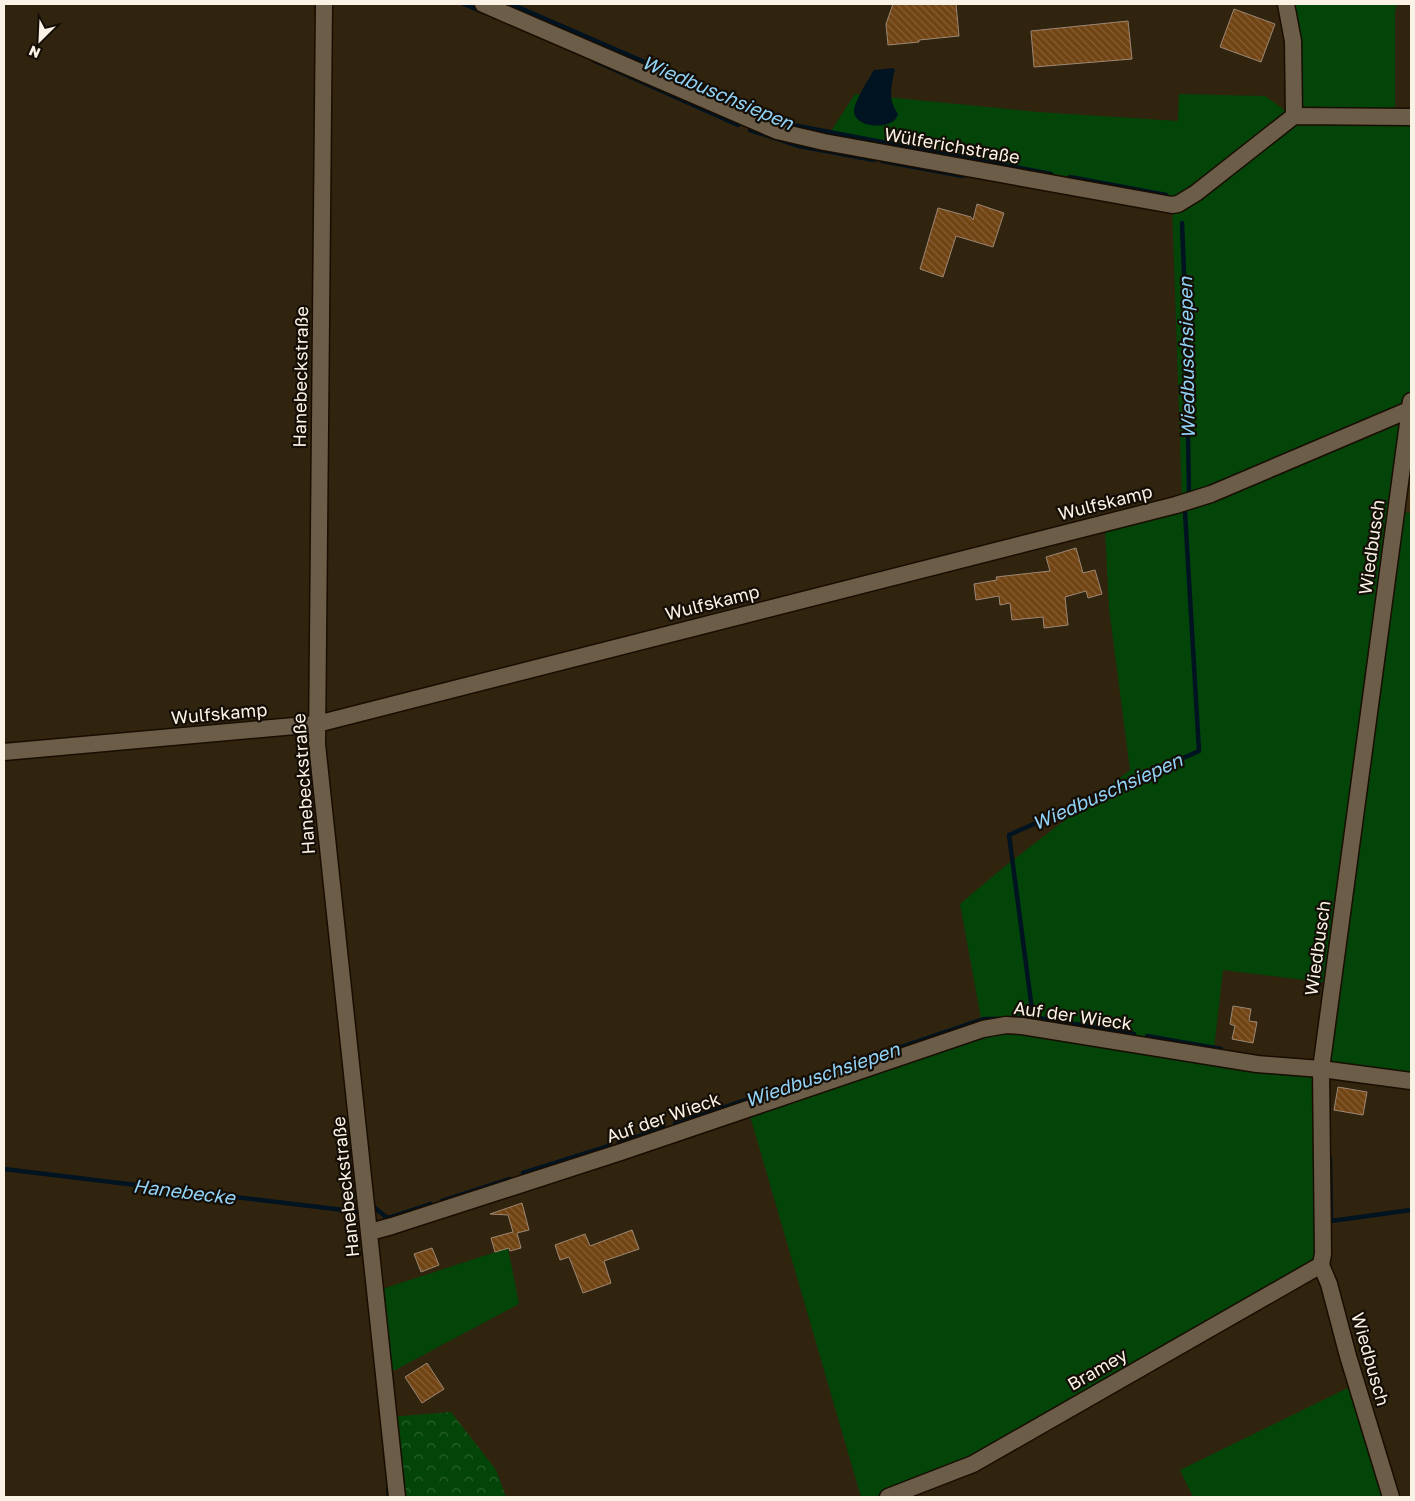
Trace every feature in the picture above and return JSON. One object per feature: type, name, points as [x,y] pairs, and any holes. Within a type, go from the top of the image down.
[{"type":"street","name":"Hanebeckstraße","points":[[324,4],[318,754],[397,1497]]},
{"type":"street","name":"Wülferichstraße","points":[[483,4],[777,131],[834,144],[1172,205],[1178,204],[1196,193],[1294,116]]},
{"type":"street","points":[[1286,4],[1293,41],[1294,116],[1411,117]]},
{"type":"street","name":"Wulfskamp","points":[[4,752],[317,724],[1211,494],[1411,405]]},
{"type":"street","name":"Wiedbusch","points":[[1390,1497],[1321,1265],[1323,1244],[1320,1069],[1411,405]]},
{"type":"street","name":"Auf der Wieck","points":[[370,1232],[621,1152],[983,1029],[1006,1024],[1257,1064],[1320,1069],[1411,1082]]},
{"type":"street","name":"Bramey","points":[[888,1497],[973,1464],[1321,1265]]},
{"type":"shaded area","points":[[1411,430],[1411,512],[1396,511]]},
{"type":"green space","points":[[1286,4],[1397,4],[1395,12],[1395,125],[1411,126],[1411,398],[1396,511],[1411,513],[1411,1081],[1321,1069],[1321,1265],[973,1464],[888,1497],[861,1497],[748,1109],[983,1029],[960,904],[1004,867],[1130,770],[1109,608],[1105,528],[1182,498],[1172,205],[824,142],[855,94],[1038,112],[1178,121],[1179,94],[1265,96],[1293,116]],"holes":[[[1223,970],[1330,983],[1320,1069],[1213,1057]]]},
{"type":"green space","points":[[508,1248],[519,1304],[384,1376],[376,1291]]},
{"type":"green space","points":[[1356,1384],[1393,1497],[1193,1497],[1180,1470]]},
{"type":"green space","points":[[451,1412],[496,1470],[506,1497],[397,1497],[389,1417]]},
{"type":"water","points":[[894,68],[891,94],[898,114],[895,120],[882,125],[873,125],[859,120],[855,115],[855,104],[874,70]]},
{"type":"building","points":[[893,4],[956,4],[959,36],[888,45],[886,24]]},
{"type":"building","points":[[1234,9],[1275,24],[1261,62],[1220,47]]},
{"type":"building","points":[[1128,21],[1132,59],[1034,67],[1031,31]]},
{"type":"building","points":[[977,204],[1004,213],[993,247],[956,236],[943,277],[920,269],[938,208],[971,217],[973,220]]},
{"type":"building","points":[[1076,548],[1083,573],[1095,570],[1102,594],[1088,598],[1086,591],[1065,597],[1068,625],[1044,628],[1043,617],[1012,620],[1010,603],[1000,605],[999,596],[976,600],[974,584],[997,580],[996,577],[1050,571],[1046,557]]},
{"type":"building","points":[[1233,1006],[1251,1009],[1249,1021],[1257,1022],[1253,1043],[1232,1039],[1235,1026],[1230,1024]]},
{"type":"building","points":[[1338,1087],[1367,1092],[1363,1115],[1334,1110]]},
{"type":"building","points":[[522,1203],[529,1230],[517,1233],[521,1248],[510,1251],[509,1248],[495,1252],[491,1238],[513,1232],[508,1215],[490,1214]]},
{"type":"building","points":[[632,1230],[639,1249],[604,1261],[611,1283],[583,1293],[569,1257],[560,1260],[555,1245],[585,1234],[590,1246]]},
{"type":"building","points":[[432,1248],[439,1265],[421,1272],[414,1254]]},
{"type":"building","points":[[427,1363],[444,1389],[422,1403],[405,1377]]},
{"type":"waterway","points":[[464,4],[483,12]]},
{"type":"waterway","name":"Wiedbuschsiepen","points":[[511,4],[787,124],[1051,174]]},
{"type":"waterway","points":[[595,61],[738,125]]},
{"type":"waterway","points":[[750,130],[799,146],[874,160]]},
{"type":"waterway","points":[[882,161],[963,176]]},
{"type":"waterway","name":"Wiedbuschsiepen","points":[[1070,177],[1166,195]]},
{"type":"waterway","name":"Wiedbuschsiepen","points":[[1182,223],[1189,492]]},
{"type":"waterway","name":"Wiedbuschsiepen","points":[[1033,1017],[1009,835],[1199,751],[1185,512]]},
{"type":"waterway","points":[[1017,1018],[1033,1017],[1134,1034]]},
{"type":"waterway","name":"Wiedbuschsiepen","points":[[675,1124],[984,1019],[999,1019]]},
{"type":"waterway","points":[[1147,1036],[1221,1049]]},
{"type":"waterway","name":"Wiedbuschsiepen","points":[[619,1143],[664,1128]]},
{"type":"waterway","name":"Wiedbuschsiepen","points":[[523,1173],[609,1146]]},
{"type":"waterway","points":[[1330,1158],[1331,1221],[1411,1210]]},
{"type":"waterway","name":"Hanebecke","points":[[4,1169],[360,1212],[360,1216]]},
{"type":"waterway","name":"Wiedbuschsiepen","points":[[442,1201],[510,1179]]},
{"type":"waterway","name":"Wiedbuschsiepen","points":[[375,1208],[389,1218],[431,1204]]},
{"type":"waterway","name":"Hanebecke","points":[[388,1488],[389,1497]]}]
